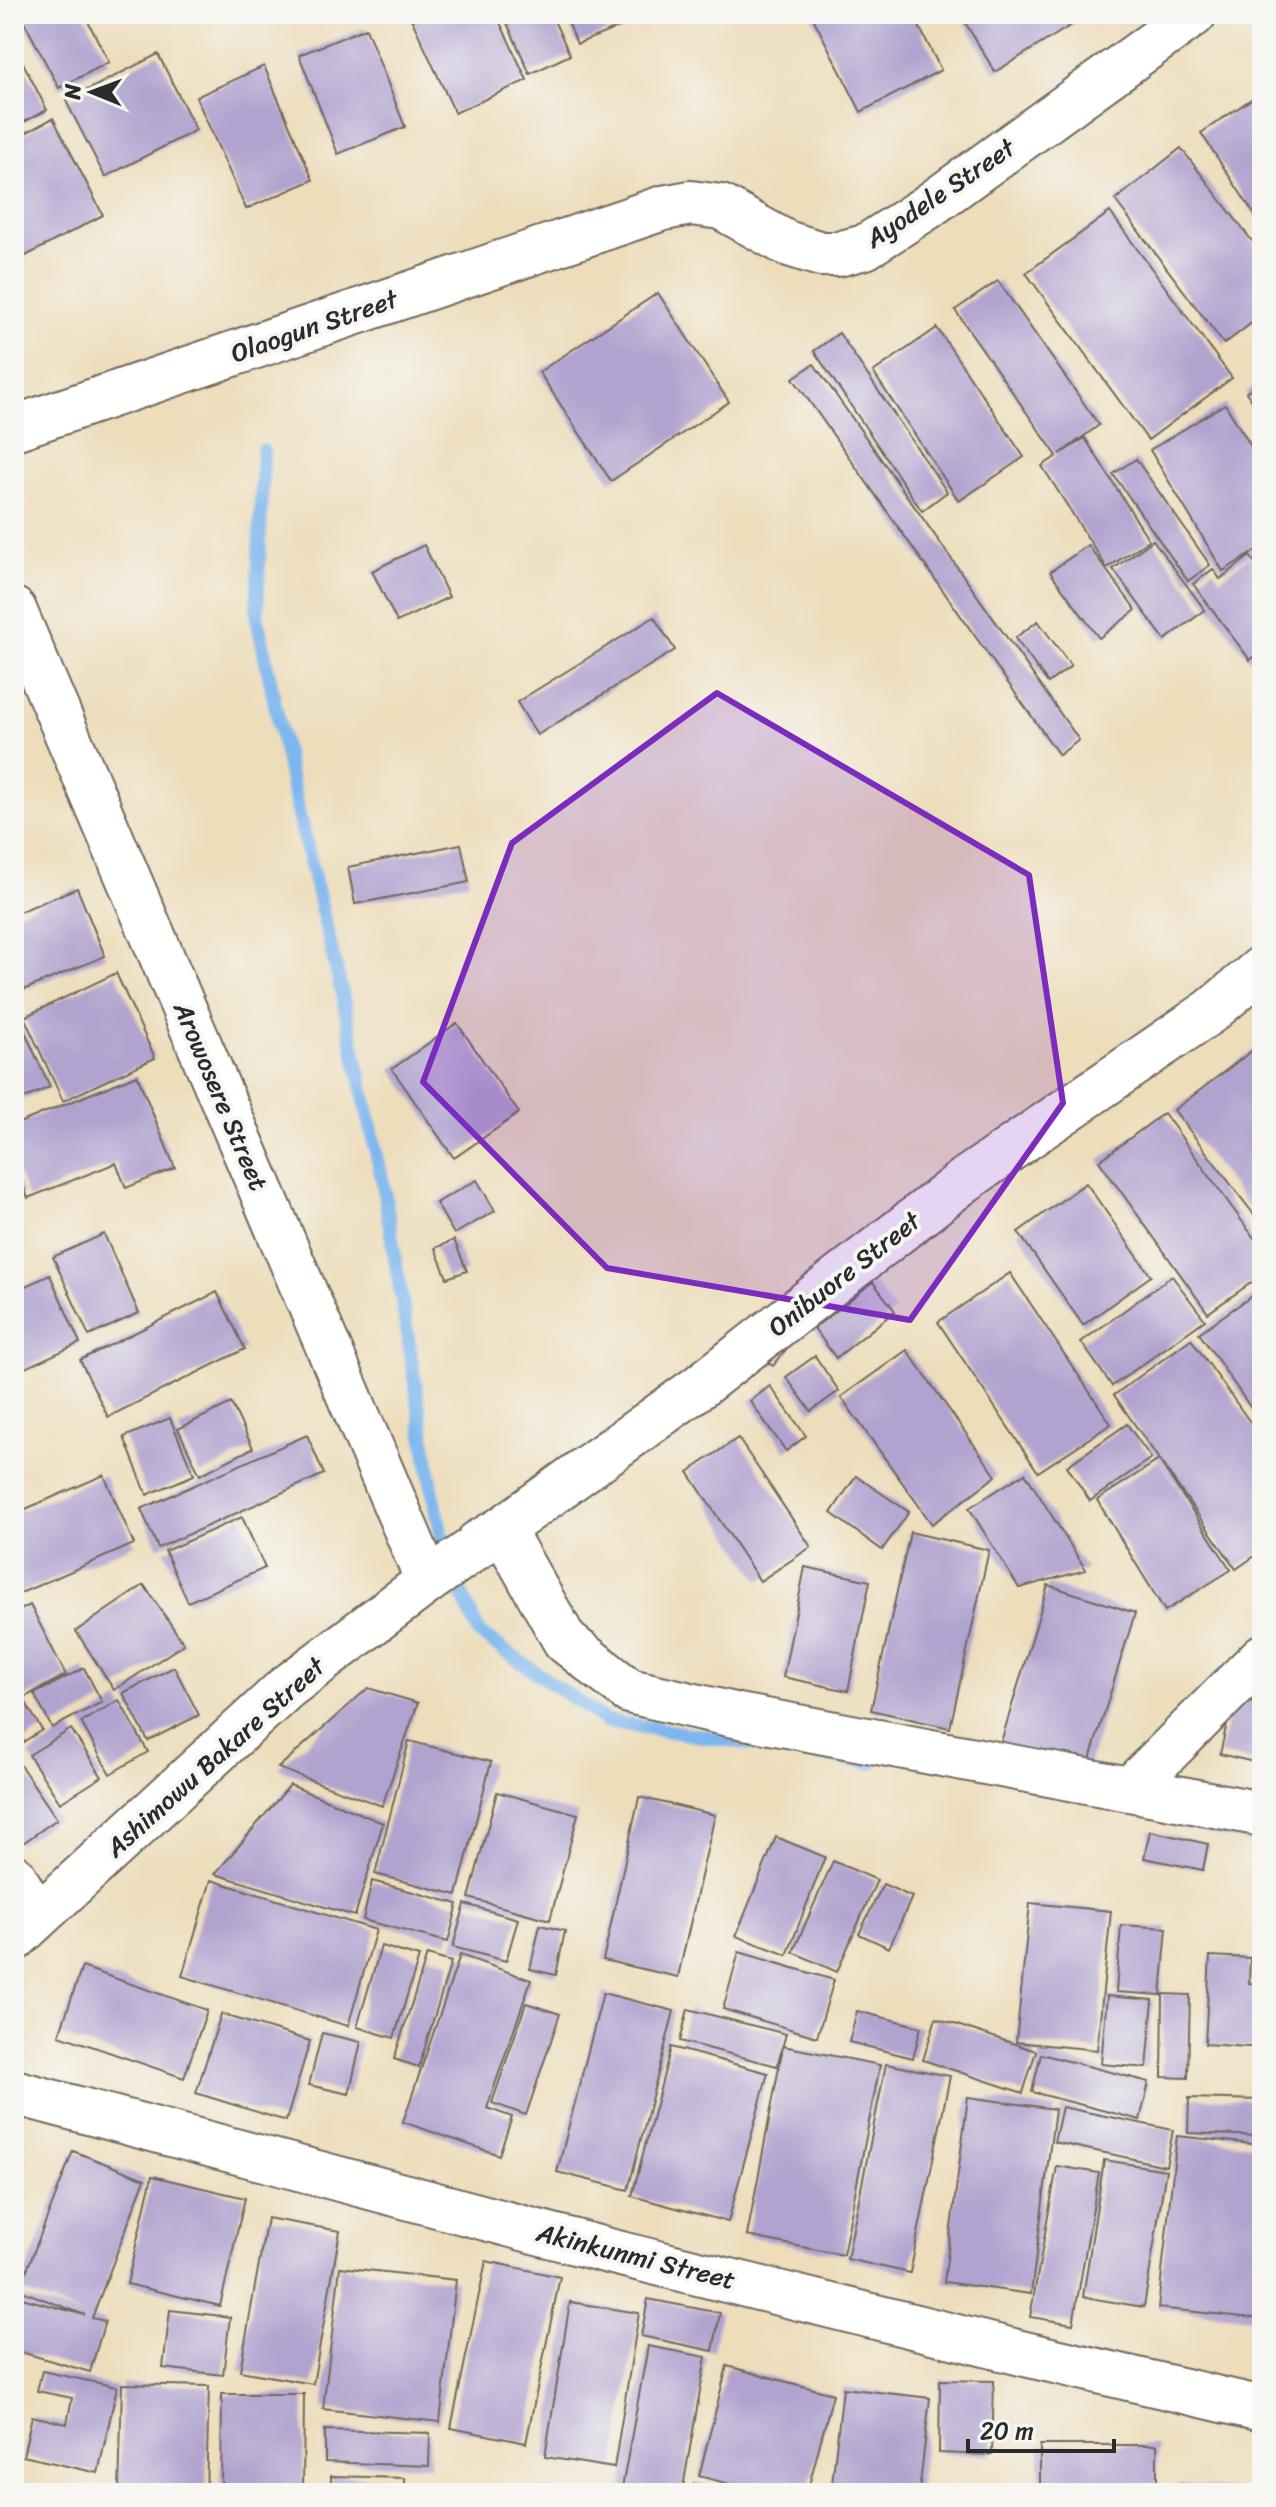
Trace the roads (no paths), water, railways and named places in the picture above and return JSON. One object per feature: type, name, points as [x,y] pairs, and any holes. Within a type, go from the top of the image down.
[{"type":"street","name":"Ayodele Street","points":[[614,224],[663,208],[691,203],[721,207],[786,243],[821,254],[838,254],[865,247],[926,208],[1194,14]]},
{"type":"street","name":"Olaogun Street","points":[[14,428],[614,224]]},
{"type":"street","name":"Arowosere Street","points":[[14,610],[428,1581]]},
{"type":"street","name":"Onibuore Street","points":[[428,1581],[699,1387],[965,1180],[1211,1011],[1262,968]]},
{"type":"street","points":[[488,1537],[565,1641],[629,1691],[734,1715],[1262,1814]]},
{"type":"street","name":"Ashimowu Bakare Street","points":[[26,1928],[286,1688],[428,1581]]},
{"type":"street","points":[[1130,1789],[1262,1657]]},
{"type":"street","points":[[14,1877],[26,1928]]},
{"type":"street","name":"Akinkunmi Street","points":[[14,2092],[605,2250],[1262,2409]]},
{"type":"waterway","points":[[263,451],[257,617],[291,782],[383,1183],[432,1488],[447,1560],[479,1633],[606,1721],[872,1763]]},
{"type":"waterway","points":[[1187,1822],[1262,1838]]}]
